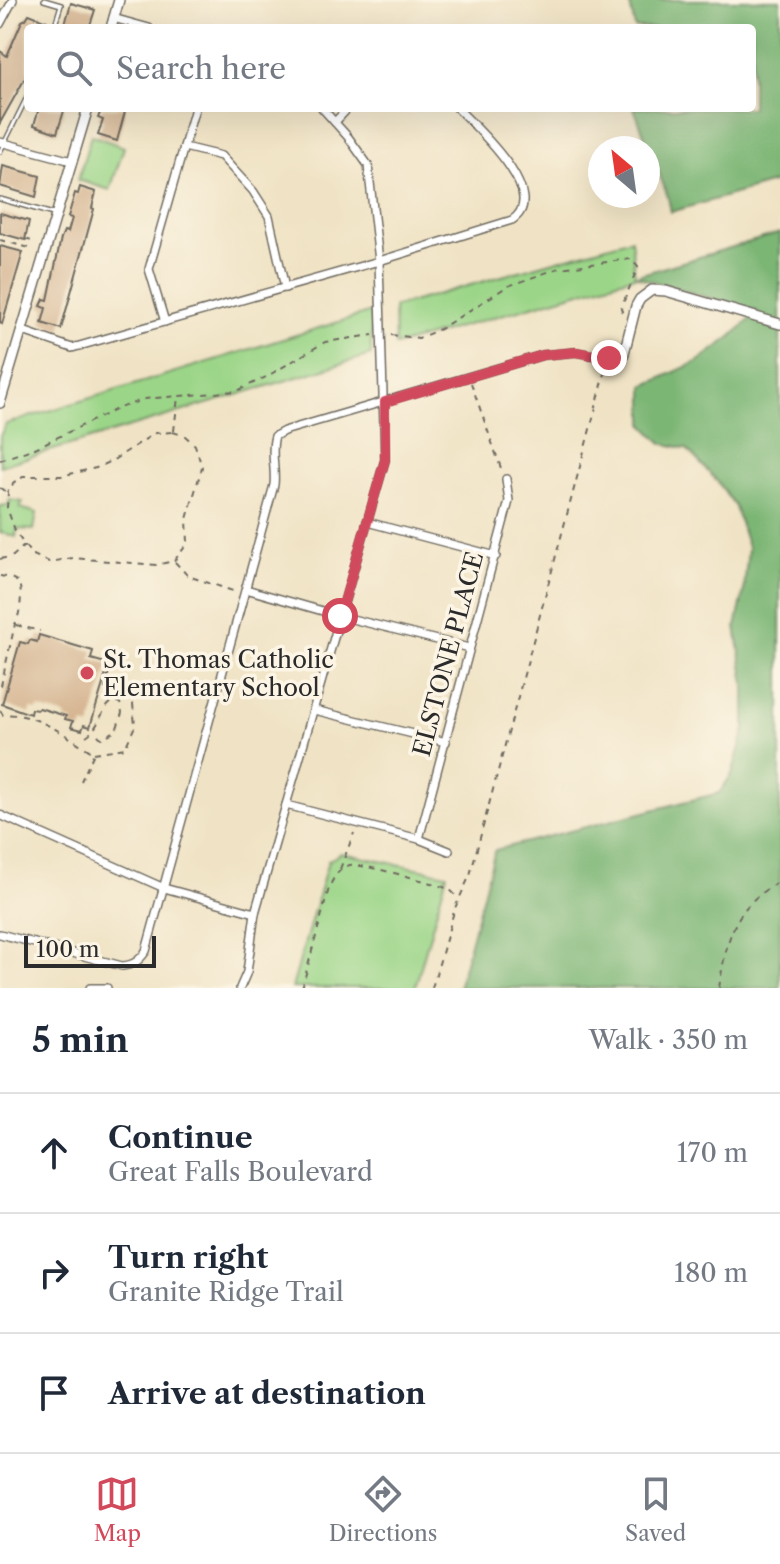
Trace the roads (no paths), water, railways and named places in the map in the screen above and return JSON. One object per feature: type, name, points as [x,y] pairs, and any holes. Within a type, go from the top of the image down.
[{"type":"street","points":[[0,24],[13,0]]},
{"type":"street","points":[[112,23],[119,0]]},
{"type":"street","points":[[0,403],[87,112]]},
{"type":"street","points":[[165,322],[149,269],[194,112]]},
{"type":"street","points":[[240,988],[247,972],[255,913],[385,460],[379,261],[368,165],[326,112]]},
{"type":"street","points":[[335,122],[344,112]]},
{"type":"street","points":[[23,331],[72,348],[512,220],[520,215],[523,206],[521,187],[510,166],[461,112]]},
{"type":"street","points":[[2,143],[72,161]]},
{"type":"street","points":[[184,147],[221,156],[253,191],[269,216],[285,288]]},
{"type":"street","points":[[0,934],[122,966],[131,966],[146,951],[274,485],[272,443],[275,436],[556,353],[576,352],[622,361],[636,306],[652,290],[666,291],[780,324]]},
{"type":"street","name":"ELSTONE PLACE","points":[[419,839],[496,556],[509,501],[506,479]]},
{"type":"street","points":[[367,522],[496,556]]},
{"type":"street","points":[[245,592],[469,648]]},
{"type":"street","points":[[314,710],[446,742]]},
{"type":"street","points":[[286,805],[419,839],[449,851]]},
{"type":"street","points":[[0,827],[3,816],[164,888],[255,913]]},
{"type":"street","points":[[90,988],[107,988]]},
{"type":"lane","points":[[44,0],[61,5],[55,24]]},
{"type":"lane","points":[[0,152],[24,102]]},
{"type":"lane","points":[[0,199],[57,215]]},
{"type":"place","name":"St. Thomas Catholic Elementary School","points":[[87,673]]}]
